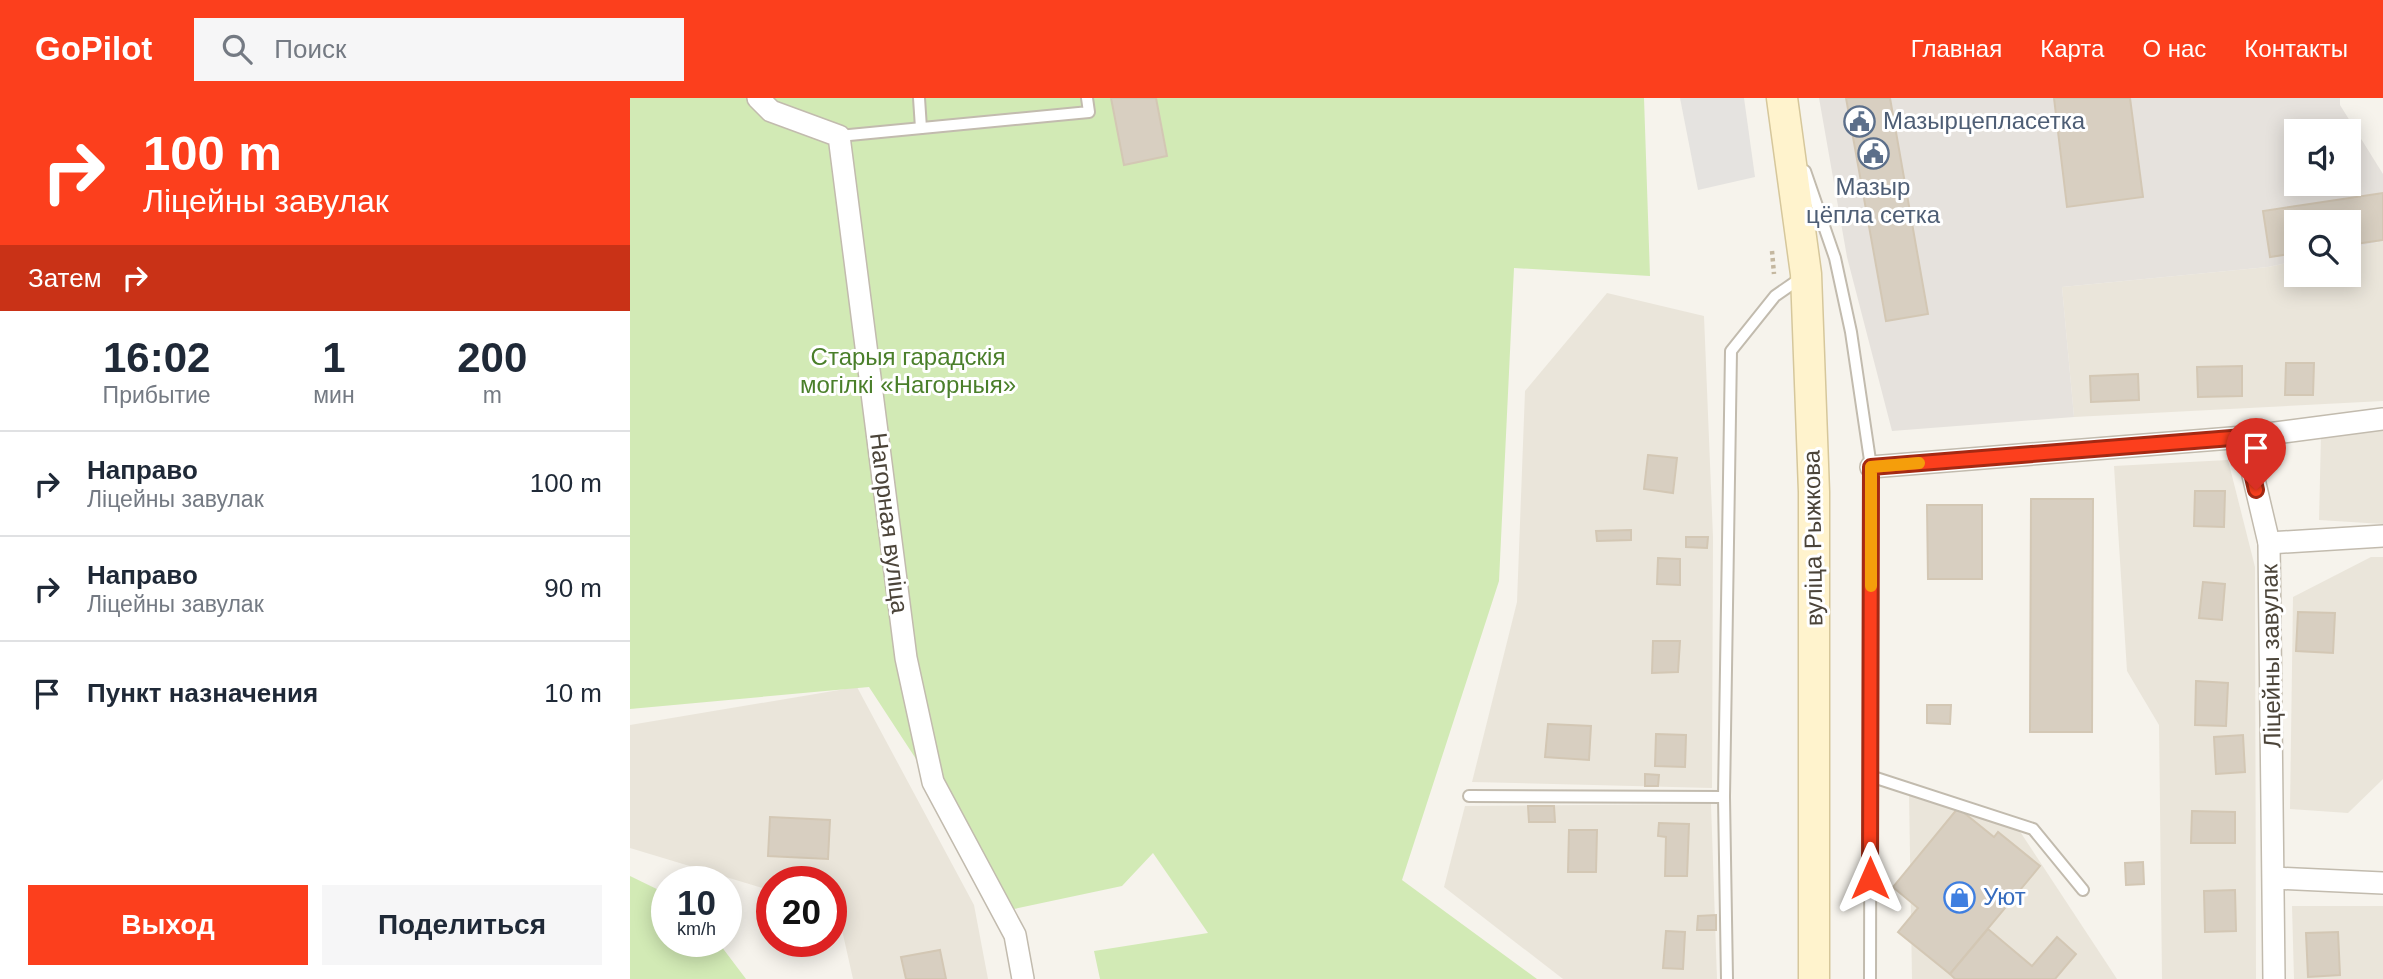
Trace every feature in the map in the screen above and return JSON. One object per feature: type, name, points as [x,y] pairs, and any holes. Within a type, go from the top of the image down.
[{"type":"main road","name":"вуліца Рыжкова","points":[[1784,107],[1807,274],[1814,492],[1814,979]]},
{"type":"street","points":[[758,98],[771,111],[839,136]]},
{"type":"street","name":"Нагорная вуліца","points":[[839,136],[906,658],[933,782],[1016,935],[1023,979]]},
{"type":"street","points":[[1871,467],[2244,437],[2383,419]]},
{"type":"street","name":"Ліцейны завулак","points":[[2244,437],[2269,542],[2274,979]]},
{"type":"street","points":[[2269,542],[2383,536]]},
{"type":"street","points":[[2274,878],[2383,883]]},
{"type":"lane","points":[[919,98],[921,128]]},
{"type":"lane","points":[[839,136],[1089,113],[1087,98]]},
{"type":"lane","points":[[1784,107],[1835,258],[1851,332],[1871,467],[1870,979]]},
{"type":"lane","points":[[1727,979],[1724,797],[1731,351],[1775,296],[1807,274]]},
{"type":"lane","points":[[1870,776],[2033,829],[2083,890]]},
{"type":"lane","points":[[1469,796],[1724,797]]},
{"type":"shaded area","points":[[1680,98],[1744,98],[1755,177],[1698,190]]},
{"type":"shaded area","points":[[1819,98],[2340,98],[2340,105],[2349,119],[2284,119],[2284,196],[2361,196],[2361,139],[2383,174],[2383,241],[2361,246],[2361,210],[2284,210],[2284,264],[2062,287],[2074,417],[1892,431],[1847,257]]},
{"type":"shaded area","points":[[2383,241],[2383,401],[2074,417],[2062,287],[2284,264],[2284,287],[2361,287],[2361,246]]},
{"type":"shaded area","points":[[1607,293],[1704,316],[1713,537],[1712,788],[1472,782],[1517,602],[1525,391]]},
{"type":"shaded area","points":[[2383,429],[2383,524],[2319,520],[2321,435]]},
{"type":"shaded area","points":[[2228,460],[2255,567],[2256,979],[2162,979],[2159,725],[2127,671],[2114,466]]},
{"type":"shaded area","points":[[2371,557],[2383,557],[2383,779],[2348,813],[2290,809],[2293,597]]},
{"type":"shaded area","points":[[857,687],[974,905],[988,979],[853,979],[847,952],[847,866],[756,866],[756,886],[742,882],[742,866],[689,866],[630,848],[630,725]]},
{"type":"shaded area","points":[[1909,794],[2015,824],[2117,979],[1912,979]]},
{"type":"shaded area","points":[[1711,804],[1717,979],[1563,979],[1444,887],[1465,806]]},
{"type":"shaded area","points":[[2292,906],[2383,906],[2383,979],[2294,979]]},
{"type":"green space","name":"Старыя гарадскія могілкі «Нагорныя»","points":[[630,98],[1644,98],[1650,276],[1514,268],[1499,581],[1402,880],[1537,979],[1100,979],[1094,951],[1208,933],[1153,853],[1122,886],[1014,909],[869,687],[630,709]]},
{"type":"green space","points":[[630,876],[651,886],[651,957],[729,957],[746,979],[630,979]]},
{"type":"building","points":[[1111,98],[1156,98],[1167,156],[1124,165]]},
{"type":"building","points":[[1846,98],[1890,98],[1928,314],[1886,321]]},
{"type":"building","points":[[2054,98],[2130,98],[2143,197],[2067,207]]},
{"type":"building","points":[[2383,193],[2383,240],[2361,243],[2361,210],[2284,210],[2284,255],[2270,257],[2263,211]]},
{"type":"building","points":[[2286,363],[2314,363],[2313,395],[2285,395]]},
{"type":"building","points":[[2242,366],[2242,396],[2198,397],[2197,367]]},
{"type":"building","points":[[2138,374],[2139,400],[2091,402],[2090,376]]},
{"type":"building","points":[[1648,455],[1677,458],[1673,493],[1644,489]]},
{"type":"building","points":[[2195,491],[2225,491],[2224,527],[2194,526]]},
{"type":"building","points":[[2031,499],[2093,499],[2092,732],[2030,732]]},
{"type":"building","points":[[1927,505],[1982,505],[1982,579],[1928,579]]},
{"type":"building","points":[[1631,530],[1631,540],[1597,541],[1596,531]]},
{"type":"building","points":[[1686,537],[1708,537],[1707,548],[1686,547]]},
{"type":"building","points":[[1658,558],[1680,559],[1680,585],[1657,584]]},
{"type":"building","points":[[2203,582],[2225,584],[2222,620],[2199,618]]},
{"type":"building","points":[[2298,612],[2335,613],[2333,653],[2296,651]]},
{"type":"building","points":[[1653,641],[1680,641],[1678,672],[1652,673]]},
{"type":"building","points":[[2196,681],[2228,683],[2226,726],[2195,725]]},
{"type":"building","points":[[1927,705],[1951,705],[1950,724],[1927,723]]},
{"type":"building","points":[[1548,724],[1591,726],[1589,760],[1545,757]]},
{"type":"building","points":[[1656,734],[1686,735],[1685,767],[1655,766]]},
{"type":"building","points":[[2243,735],[2245,772],[2216,774],[2214,737]]},
{"type":"building","points":[[1645,774],[1659,775],[1658,786],[1645,786]]},
{"type":"building","points":[[1528,806],[1554,806],[1555,822],[1529,822]]},
{"type":"building","name":"Уют","points":[[1958,808],[1994,837],[1998,832],[2040,866],[1950,974],[1898,932],[1918,908],[1893,887]]},
{"type":"building","points":[[2192,811],[2235,812],[2235,843],[2191,843]]},
{"type":"building","points":[[770,817],[830,820],[828,859],[768,856]]},
{"type":"building","points":[[1659,823],[1689,824],[1687,876],[1665,876],[1666,837],[1658,836]]},
{"type":"building","points":[[1569,830],[1597,830],[1596,872],[1568,872]]},
{"type":"building","points":[[2143,862],[2144,884],[2126,885],[2125,863]]},
{"type":"building","points":[[2235,890],[2236,931],[2205,932],[2204,891]]},
{"type":"building","points":[[1716,915],[1716,930],[1697,930],[1698,916]]},
{"type":"building","points":[[1988,929],[2032,966],[2057,937],[2076,954],[2055,979],[1955,979],[1950,974]]},
{"type":"building","points":[[1666,931],[1685,932],[1683,969],[1663,968]]},
{"type":"building","points":[[2338,932],[2340,975],[2308,977],[2306,933]]},
{"type":"building","points":[[940,950],[946,979],[906,979],[901,957]]},
{"type":"slow traffic","points":[[1871,586],[1871,467],[1919,463]]},
{"type":"place","name":"Мазырцепласетка","points":[[1860,121]]},
{"type":"place","name":"Мазыр цёпла сетка","points":[[1873,153]]},
{"type":"place","name":"Уют","points":[[1960,897]]},
{"type":"route","points":[[1870,878],[1871,467],[2244,437],[2256,490]]}]
